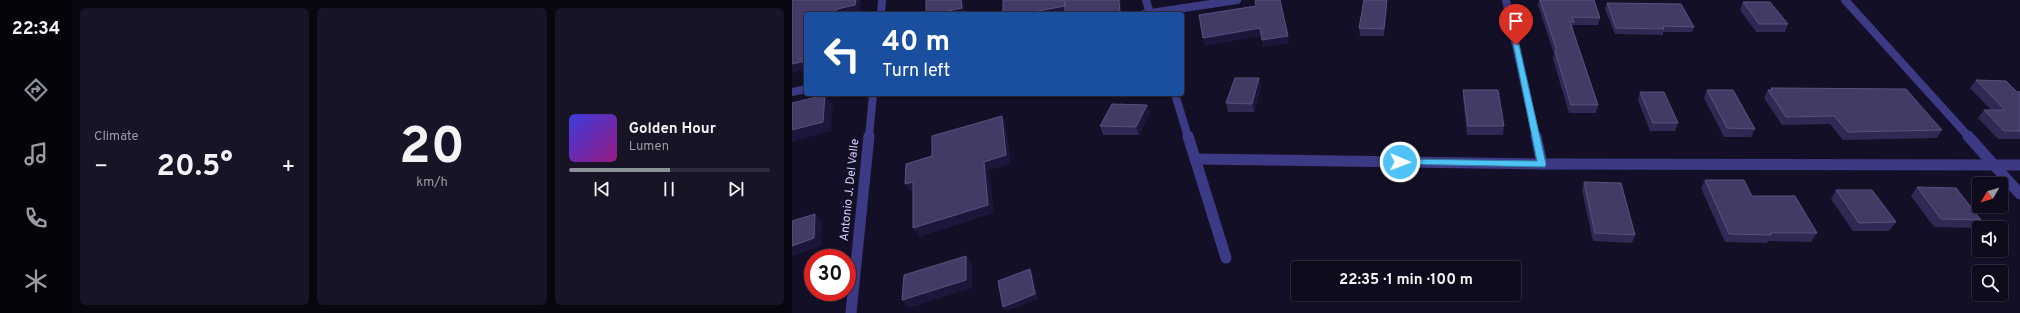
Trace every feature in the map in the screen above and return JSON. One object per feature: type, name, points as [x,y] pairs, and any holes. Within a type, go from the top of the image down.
[{"type":"street","points":[[881,12],[882,0]]},
{"type":"street","points":[[1146,0],[1148,12]]},
{"type":"street","points":[[1161,12],[1237,0]]},
{"type":"street","points":[[1506,0],[1542,164]]},
{"type":"street","points":[[1844,0],[2020,194]]},
{"type":"street","points":[[792,92],[804,89]]},
{"type":"street","name":"Antonio J. Del Valle","points":[[851,313],[873,96]]},
{"type":"street","points":[[1176,96],[1226,258]]},
{"type":"street","points":[[1195,159],[1542,164],[2020,165]]},
{"type":"building","points":[[792,0],[856,0],[855,5],[837,9],[836,12],[804,12],[804,61],[792,64]]},
{"type":"building","points":[[926,0],[961,0],[962,8],[944,12],[926,12]]},
{"type":"building","points":[[1003,0],[1064,0],[1065,6],[1033,12],[1003,12]]},
{"type":"building","points":[[1065,0],[1119,0],[1120,12],[1065,12]]},
{"type":"building","points":[[1255,0],[1280,0],[1288,36],[1262,40],[1260,28],[1203,38],[1199,15],[1256,6]]},
{"type":"building","points":[[1364,0],[1387,0],[1384,29],[1359,28]]},
{"type":"building","points":[[1540,0],[1594,0],[1600,18],[1572,17],[1574,22],[1570,22],[1598,105],[1571,105],[1555,51],[1557,51]]},
{"type":"building","points":[[1743,2],[1770,2],[1788,24],[1759,24]]},
{"type":"building","points":[[1607,3],[1681,4],[1694,27],[1663,26],[1664,29],[1616,28]]},
{"type":"building","points":[[1235,78],[1259,78],[1252,104],[1226,103]]},
{"type":"building","points":[[1976,80],[2006,81],[2017,92],[2020,92],[2020,131],[2004,131],[1984,110],[2005,110]]},
{"type":"building","points":[[1771,88],[1906,89],[1942,130],[1848,132],[1834,116],[1786,117],[1768,90],[1773,90]]},
{"type":"building","points":[[1463,90],[1498,90],[1504,126],[1468,126]]},
{"type":"building","points":[[1707,90],[1733,90],[1755,129],[1727,128]]},
{"type":"building","points":[[1640,92],[1664,92],[1678,123],[1653,123]]},
{"type":"building","points":[[825,96],[823,122],[792,130],[792,103]]},
{"type":"building","points":[[1112,104],[1147,105],[1136,127],[1100,126]]},
{"type":"building","points":[[1002,116],[1006,155],[984,162],[988,205],[913,228],[913,182],[905,184],[906,164],[932,156],[932,136]]},
{"type":"building","points":[[1705,180],[1744,180],[1752,196],[1795,196],[1817,233],[1770,233],[1771,235],[1729,234]]},
{"type":"building","points":[[1584,182],[1621,183],[1635,235],[1595,233]]},
{"type":"building","points":[[1917,187],[1956,188],[1972,208],[1972,213],[1976,213],[1981,220],[1941,219]]},
{"type":"building","points":[[1836,190],[1872,190],[1896,222],[1859,223]]},
{"type":"building","points":[[815,214],[814,238],[792,246],[792,221]]},
{"type":"building","points":[[966,256],[966,280],[902,300],[904,275]]},
{"type":"building","points":[[1030,269],[1035,294],[1003,307],[998,281]]},
{"type":"route","points":[[1400,162],[1542,164],[1516,45]]}]
